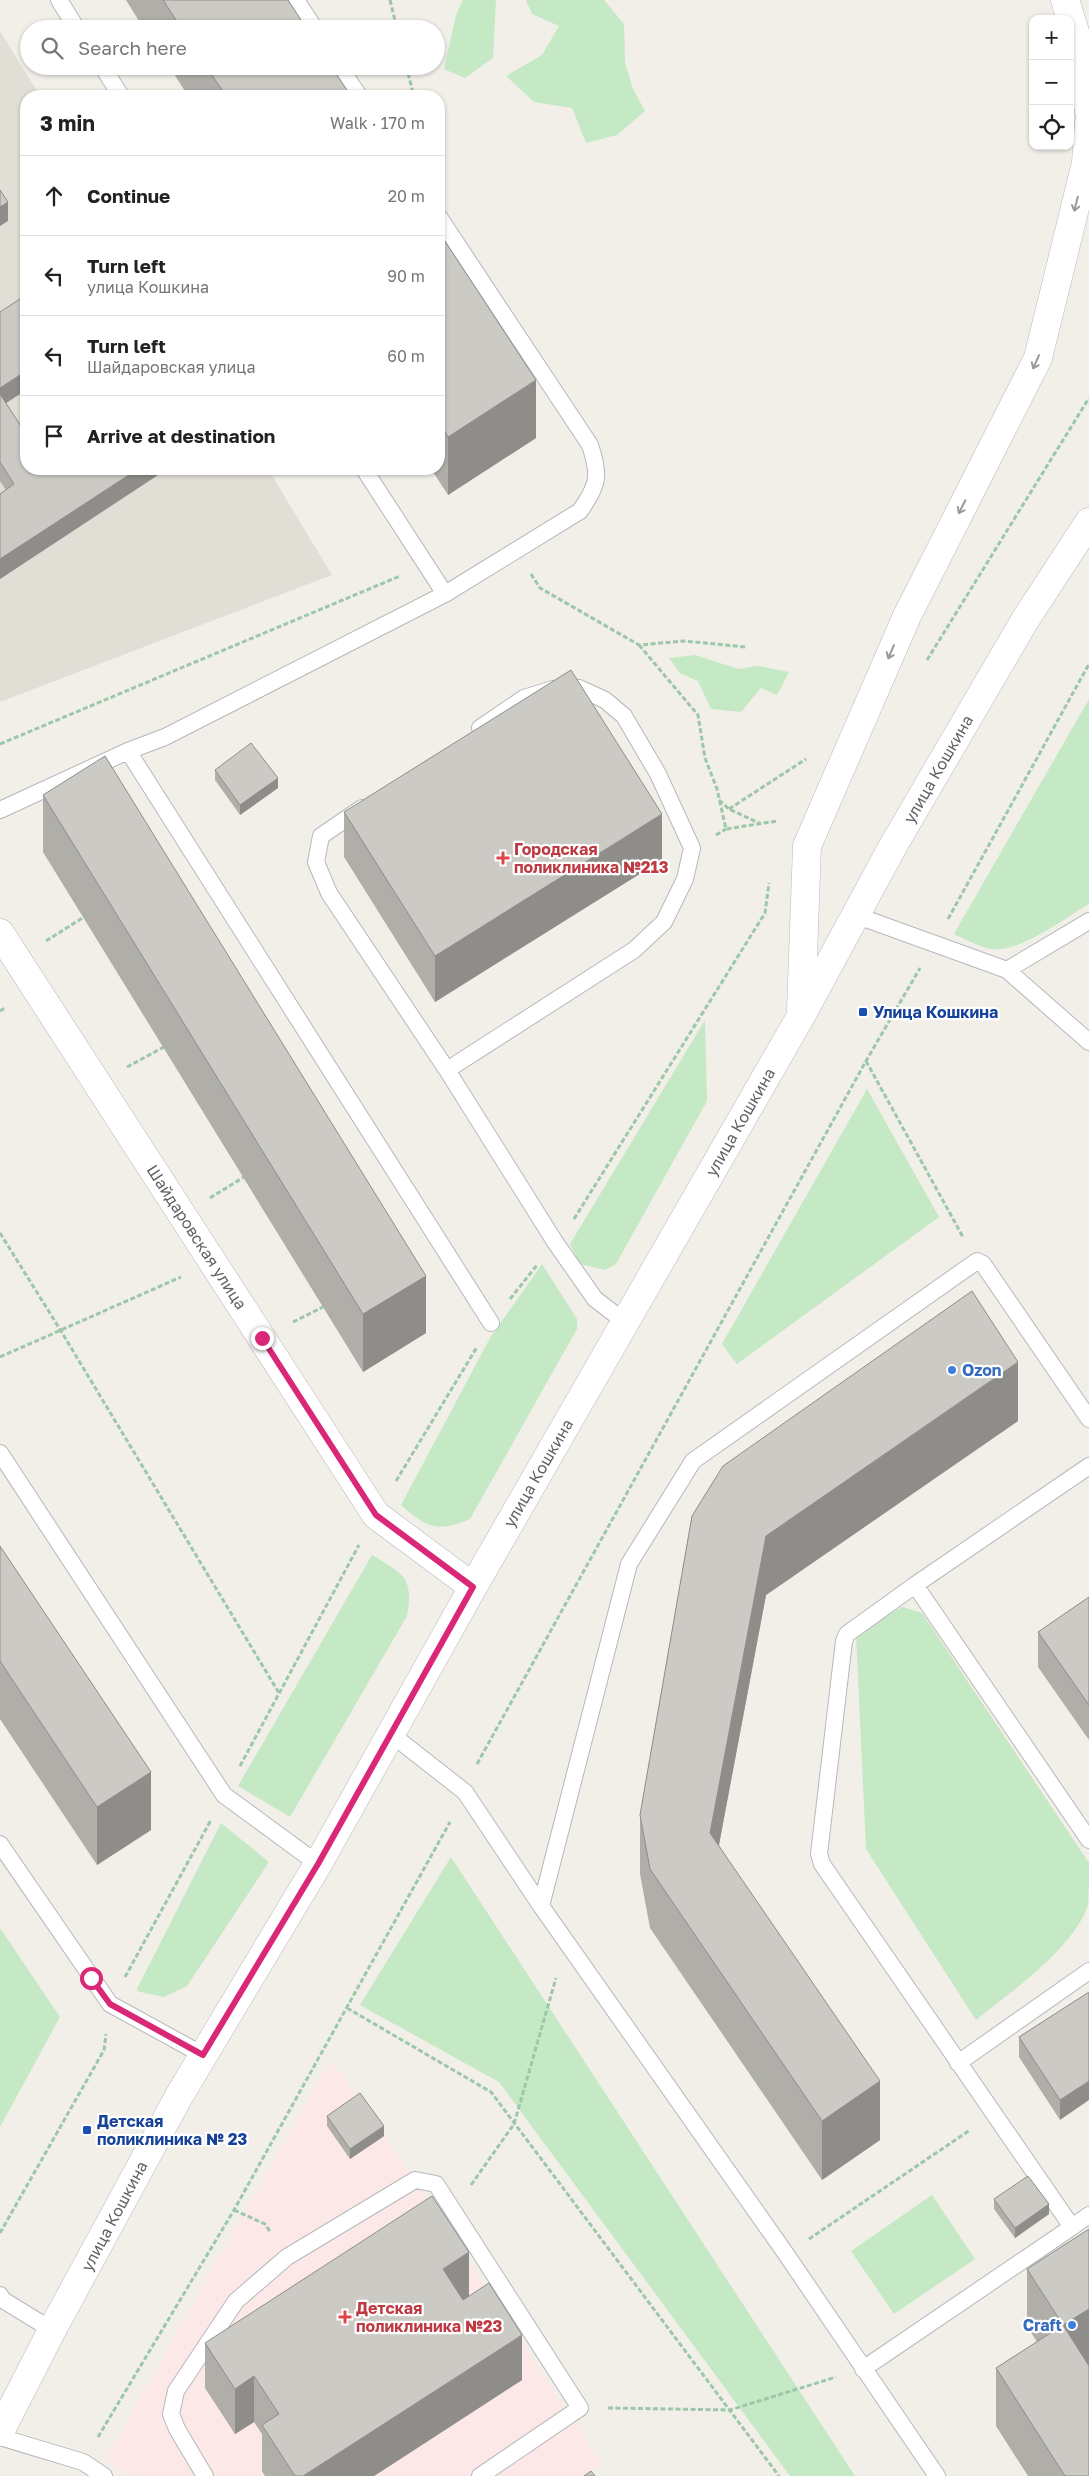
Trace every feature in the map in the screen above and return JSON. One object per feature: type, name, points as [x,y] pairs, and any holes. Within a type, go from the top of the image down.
[{"type":"main road","points":[[1065,0],[1076,35],[1089,112]]},
{"type":"main road","points":[[801,1016],[807,846],[907,616],[1038,358],[1086,163],[1089,122]]},
{"type":"main road","name":"улица Кошкина","points":[[0,2432],[52,2330],[203,2055],[318,1864],[473,1587],[801,1016],[855,915],[1025,620],[1089,522]]},
{"type":"main road","name":"Шайдаровская улица","points":[[0,933],[376,1515],[473,1587]]},
{"type":"lane","points":[[58,0],[71,20]]},
{"type":"lane","points":[[296,0],[308,20]]},
{"type":"lane","points":[[108,75],[117,90]]},
{"type":"lane","points":[[345,75],[355,90]]},
{"type":"lane","points":[[0,810],[128,751],[165,737],[445,594],[580,510],[594,492],[597,468],[590,445],[445,226]]},
{"type":"lane","points":[[368,475],[445,594]]},
{"type":"lane","points":[[447,1070],[634,950],[664,922],[686,880],[692,848],[658,774],[624,716],[605,700],[580,688],[553,689],[524,698],[467,737]]},
{"type":"lane","points":[[128,751],[491,1323]]},
{"type":"lane","points":[[378,797],[321,836],[316,862],[329,894],[447,1070],[566,1258],[595,1299],[625,1322]]},
{"type":"lane","points":[[855,915],[1006,970],[1089,1042]]},
{"type":"lane","points":[[1006,970],[1089,920]]},
{"type":"lane","points":[[541,1906],[629,1564],[693,1461],[976,1262],[983,1264],[1089,1419]]},
{"type":"lane","points":[[0,1453],[224,1795],[318,1864]]},
{"type":"lane","points":[[1072,2227],[993,2115],[822,1864],[819,1854],[844,1641],[847,1634],[1089,1466]]},
{"type":"lane","points":[[915,1585],[1089,1840]]},
{"type":"lane","points":[[391,1734],[465,1792],[566,1942],[786,2254],[936,2476]]},
{"type":"lane","points":[[0,1844],[110,2004],[203,2055]]},
{"type":"lane","points":[[958,2063],[1089,1971]]},
{"type":"lane","points":[[205,2476],[177,2429],[171,2414],[176,2391],[236,2302],[287,2257],[415,2180],[436,2184],[580,2408],[480,2476]]},
{"type":"lane","points":[[863,2368],[1089,2215]]},
{"type":"lane","points":[[0,2295],[3,2300],[52,2330]]},
{"type":"lane","points":[[0,2437],[83,2462],[104,2476]]},
{"type":"path","points":[[390,0],[395,20]]},
{"type":"path","points":[[408,75],[412,90]]},
{"type":"path","points":[[881,675],[928,660],[1089,398]]},
{"type":"path","points":[[516,550],[540,588],[639,644],[698,715],[705,758],[719,800],[726,829],[777,821]]},
{"type":"path","points":[[0,744],[426,565]]},
{"type":"path","points":[[639,644],[684,640],[745,647]]},
{"type":"path","points":[[83,2462],[234,2210],[454,1816],[477,1764],[866,1061],[1089,664]]},
{"type":"path","points":[[729,809],[807,759]]},
{"type":"path","points":[[719,800],[729,809],[762,824]]},
{"type":"path","points":[[18,960],[84,917]]},
{"type":"path","points":[[97,1082],[164,1047]]},
{"type":"path","points":[[866,1061],[976,1262]]},
{"type":"path","points":[[0,1234],[62,1331],[279,1694]]},
{"type":"path","points":[[0,1357],[62,1331],[213,1262]]},
{"type":"path","points":[[453,2210],[514,2124],[566,1942]]},
{"type":"path","points":[[347,2008],[491,2092],[779,2476]]},
{"type":"path","points":[[786,2254],[993,2115]]},
{"type":"path","points":[[234,2210],[243,2214]]},
{"type":"path","points":[[580,2408],[730,2410],[863,2368]]},
{"type":"shaded area","points":[[0,31],[20,64],[20,75],[27,75],[36,90],[20,90],[20,475],[272,475],[332,575],[0,702]]},
{"type":"shaded area","name":"Детская поликлиника №23","points":[[331,2059],[415,2180],[601,2463],[582,2476],[130,2476],[105,2460]]},
{"type":"green space","points":[[463,0],[496,0],[493,58],[465,78],[445,69],[456,15]]},
{"type":"green space","points":[[526,0],[604,0],[624,24],[625,63],[633,89],[645,111],[617,135],[586,143],[572,108],[534,102],[506,76],[542,55],[559,26],[532,14]]},
{"type":"green space","points":[[695,655],[738,669],[758,666],[789,672],[777,695],[761,688],[741,712],[711,709],[698,681],[680,673],[669,658]]},
{"type":"green space","points":[[1089,699],[1089,904],[1041,934],[1014,946],[1001,949],[985,948],[954,934]]},
{"type":"green space","points":[[705,1020],[707,1101],[616,1264],[605,1270],[580,1264],[570,1244]]},
{"type":"green space","points":[[867,1089],[939,1217],[737,1364],[722,1344]]},
{"type":"green space","points":[[542,1264],[577,1319],[577,1329],[470,1519],[441,1527],[426,1523],[401,1505],[490,1338]]},
{"type":"green space","points":[[372,1555],[399,1572],[404,1578],[409,1592],[407,1616],[290,1817],[238,1786]]},
{"type":"green space","points":[[902,1607],[922,1613],[1089,1863],[1088,1905],[1081,1921],[1070,1937],[1040,1968],[976,2020],[866,1849],[856,1634]]},
{"type":"green space","points":[[221,1823],[269,1862],[187,1986],[164,1997],[136,1991]]},
{"type":"green space","points":[[451,1857],[855,2476],[790,2476],[499,2082],[360,2005]]},
{"type":"green space","points":[[0,1928],[60,2017],[0,2127]]},
{"type":"green space","points":[[932,2195],[975,2259],[894,2314],[851,2251]]},
{"type":"building","points":[[163,0],[288,0],[301,20],[176,20]]},
{"type":"building","points":[[212,75],[337,75],[347,90],[222,90]]},
{"type":"building","points":[[0,190],[8,202],[0,207]]},
{"type":"building","points":[[445,241],[536,380],[448,437],[445,432]]},
{"type":"building","points":[[20,299],[20,375],[0,388],[0,312]]},
{"type":"building","points":[[0,394],[20,425],[20,475],[129,475],[0,559],[0,494],[14,484],[0,462]]},
{"type":"building","name":"Городская поликлиника №213","points":[[571,670],[662,814],[435,956],[344,812]]},
{"type":"building","points":[[251,743],[278,778],[240,805],[215,770]]},
{"type":"building","points":[[105,756],[426,1276],[363,1314],[43,795]]},
{"type":"building","points":[[972,1291],[1018,1362],[766,1536],[710,1833],[880,2081],[822,2121],[650,1869],[640,1815],[692,1516],[723,1466]]},
{"type":"building","points":[[0,1546],[151,1772],[97,1807],[0,1661]]},
{"type":"building","points":[[1089,1597],[1089,1705],[1038,1632]]},
{"type":"building","points":[[1089,1992],[1089,2081],[1060,2100],[1019,2037]]},
{"type":"building","points":[[360,2093],[384,2126],[350,2149],[327,2116]]},
{"type":"building","points":[[1028,2176],[1049,2204],[1015,2228],[994,2199]]},
{"type":"building","name":"Детская поликлиника №23","points":[[432,2196],[469,2252],[443,2269],[463,2300],[489,2283],[522,2335],[303,2476],[295,2476],[262,2425],[279,2414],[254,2376],[235,2389],[205,2343]]},
{"type":"building","points":[[1089,2229],[1089,2309],[1063,2325],[1027,2269]]},
{"type":"building","points":[[1063,2325],[1089,2366],[1089,2476],[1065,2476],[996,2368]]},
{"type":"building","points":[[591,2471],[595,2476],[584,2476]]},
{"type":"place","name":"Городская поликлиника №213","points":[[503,858]]},
{"type":"place","name":"Улица Кошкина","points":[[863,1012]]},
{"type":"place","name":"Ozon","points":[[952,1370]]},
{"type":"place","name":"Детская поликлиника № 23","points":[[87,2130]]},
{"type":"place","name":"Детская поликлиника №23","points":[[345,2317]]},
{"type":"place","name":"Craft","points":[[1072,2325]]},
{"type":"route","points":[[91,1978],[110,2004],[203,2055],[318,1864],[473,1587],[376,1515],[262,1338]]}]
